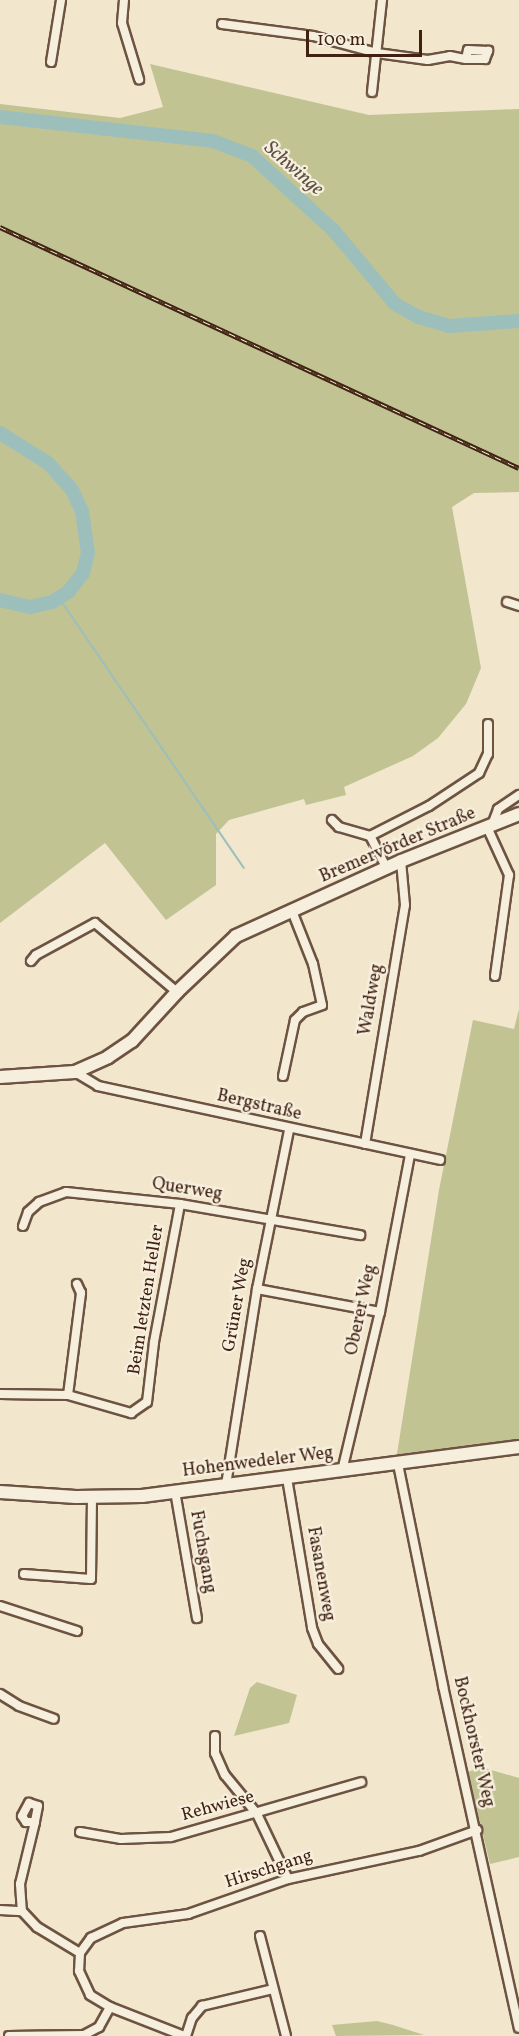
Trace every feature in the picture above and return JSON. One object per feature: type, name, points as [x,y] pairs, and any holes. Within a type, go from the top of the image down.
[{"type":"main road","name":"Bremervörder Straße","points":[[0,1077],[75,1072],[132,1041],[177,992],[236,936],[386,867],[519,814]]},
{"type":"main road","name":"Hohenwedeler Weg","points":[[0,1492],[92,1498],[176,1491],[519,1447]]},
{"type":"street","points":[[51,62],[61,0]]},
{"type":"street","points":[[124,0],[122,23],[139,79]]},
{"type":"street","points":[[372,92],[382,0]]},
{"type":"street","points":[[222,24],[313,36],[377,53],[428,60],[450,56],[466,59]]},
{"type":"street","points":[[507,602],[519,606]]},
{"type":"street","points":[[332,820],[339,828],[370,836],[429,806],[479,773],[488,754],[488,724]]},
{"type":"street","points":[[495,976],[510,875],[489,826],[498,809],[519,795]]},
{"type":"street","points":[[370,836],[386,867]]},
{"type":"street","name":"Waldweg","points":[[365,1144],[405,905],[401,861]]},
{"type":"street","points":[[283,1076],[296,1020],[303,1012],[322,1005],[313,964],[292,912]]},
{"type":"street","points":[[32,962],[36,955],[95,923],[177,992]]},
{"type":"street","name":"Bergstraße","points":[[75,1072],[98,1086],[289,1130],[441,1160]]},
{"type":"street","name":"Grüner Weg","points":[[226,1485],[257,1289],[289,1130]]},
{"type":"street","name":"Oberer Weg","points":[[342,1471],[380,1312],[410,1154]]},
{"type":"street","name":"Querweg","points":[[23,1226],[28,1212],[39,1202],[66,1192],[180,1204],[360,1235]]},
{"type":"street","name":"Beim letzten Heller","points":[[68,1395],[130,1413],[147,1402],[154,1342],[180,1204]]},
{"type":"street","points":[[0,1394],[68,1395],[81,1293],[77,1284]]},
{"type":"street","points":[[257,1289],[380,1312]]},
{"type":"street","name":"Bockhorster Weg","points":[[398,1464],[443,1686],[516,2004],[519,2028]]},
{"type":"street","name":"Fasanenweg","points":[[287,1478],[312,1628],[318,1644],[338,1669]]},
{"type":"street","name":"Fuchsgang","points":[[176,1491],[197,1618]]},
{"type":"street","points":[[24,1574],[91,1579],[92,1498]]},
{"type":"street","points":[[0,1606],[77,1631]]},
{"type":"street","points":[[0,1694],[54,1719]]},
{"type":"street","points":[[215,1736],[215,1752],[225,1775],[257,1814],[288,1879]]},
{"type":"street","name":"Rehwiese","points":[[80,1832],[121,1839],[171,1837],[257,1814],[361,1782]]},
{"type":"street","points":[[34,1822],[20,1884],[22,1911],[37,1927],[80,1953],[82,1985],[110,2007],[185,2036],[192,2018],[202,2006],[273,1989]]},
{"type":"street","name":"Hirschgang","points":[[80,1953],[91,1938],[107,1928],[188,1914],[288,1879],[419,1851],[477,1830]]},
{"type":"street","points":[[0,1910],[22,1911]]},
{"type":"street","points":[[260,1936],[286,2036]]},
{"type":"street","points":[[9,2036],[84,2035],[99,2027],[110,2007]]},
{"type":"green space","points":[[150,64],[369,115],[519,109],[519,492],[474,493],[452,507],[481,668],[466,704],[438,738],[413,756],[344,787],[346,795],[306,805],[304,799],[229,820],[216,834],[216,885],[166,920],[105,843],[0,923],[0,104],[120,118],[163,107]]},
{"type":"green space","points":[[519,1009],[519,1441],[396,1460],[439,1190],[473,1020],[514,1029]]},
{"type":"green space","points":[[257,1682],[297,1695],[289,1723],[234,1736],[250,1688]]},
{"type":"green space","points":[[481,1767],[519,1778],[519,1857],[490,1864],[468,1772]]},
{"type":"green space","points":[[377,2021],[424,2035],[336,2036],[332,2025]]},
{"type":"waterway","name":"Schwinge","points":[[0,117],[213,141],[252,156],[334,231],[395,304],[418,317],[449,326],[519,321]]},
{"type":"waterway","points":[[0,433],[48,463],[72,490],[82,511],[88,553],[83,573],[68,592],[52,602],[30,607],[0,600]]},
{"type":"waterway","points":[[59,598],[244,868]]},
{"type":"railway","points":[[0,227],[519,468]]}]
